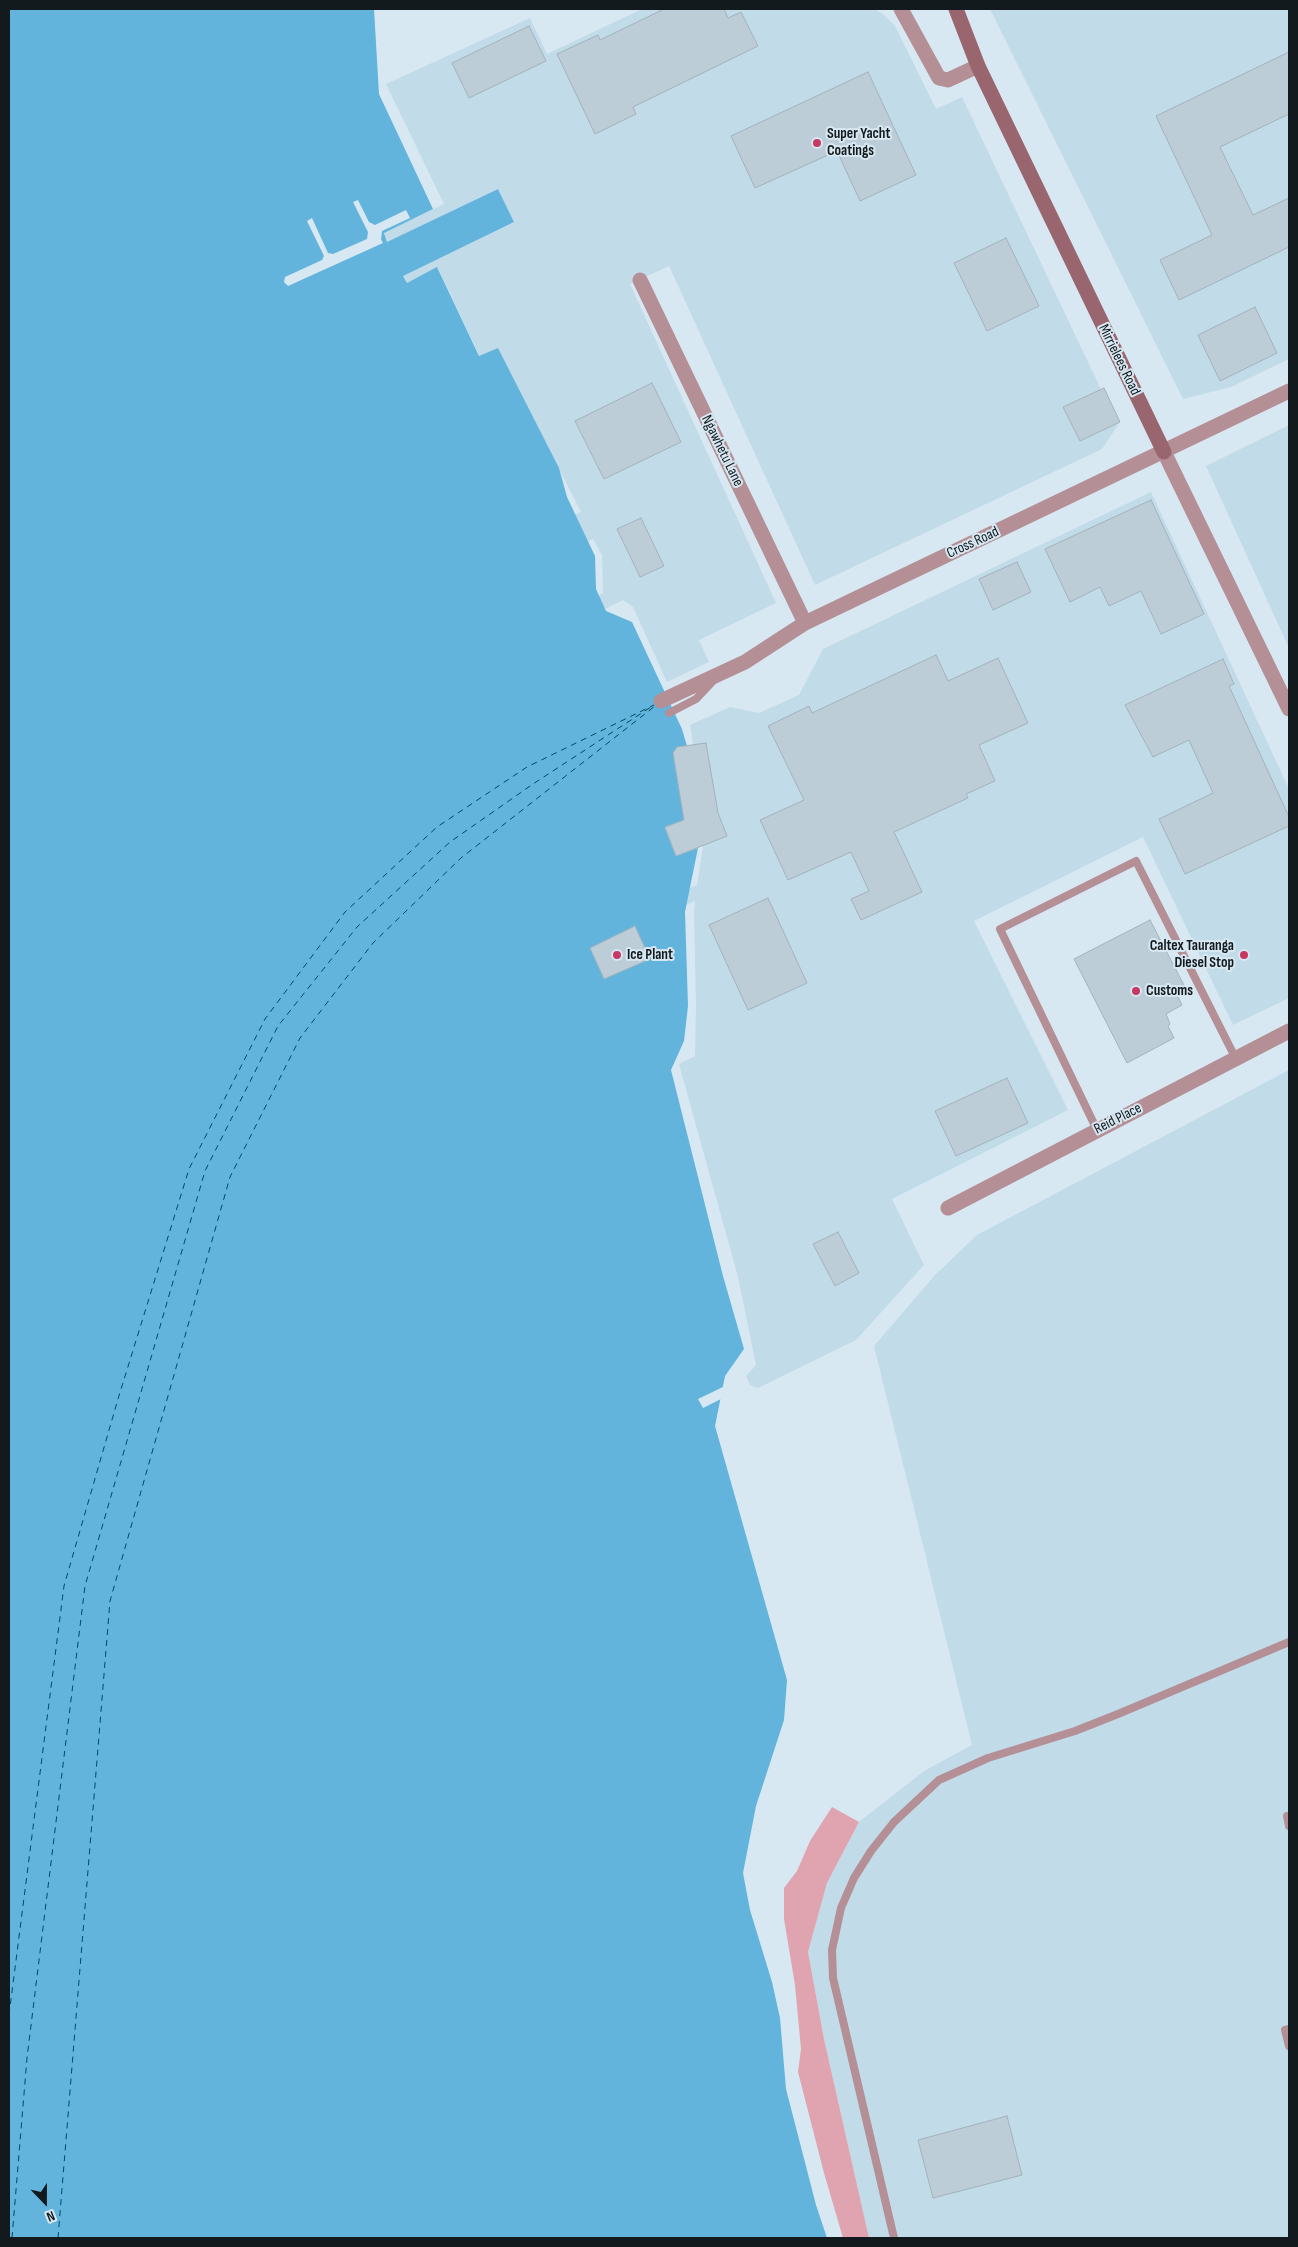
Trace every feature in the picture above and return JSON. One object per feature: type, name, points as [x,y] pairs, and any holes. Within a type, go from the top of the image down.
[{"type":"main road","name":"Mirrielees Road","points":[[956,9],[978,66],[1164,452]]},
{"type":"street","points":[[901,9],[939,78],[948,80],[978,66]]},
{"type":"street","name":"Ngawhetu Lane","points":[[640,280],[805,623]]},
{"type":"street","name":"Cross Road","points":[[665,707],[719,674],[745,662],[805,623],[1289,391]]},
{"type":"street","name":"Mirrielees Road","points":[[1164,452],[1286,692],[1289,709]]},
{"type":"street","name":"Reid Place","points":[[948,1208],[1289,1031]]},
{"type":"lane","points":[[1097,1130],[1000,930],[1136,861],[1236,1058]]},
{"type":"lane","points":[[894,2238],[833,1978],[832,1950],[841,1908],[854,1878],[871,1851],[894,1822],[940,1780],[988,1758],[1075,1731],[1118,1714],[1289,1642]]},
{"type":"lane","points":[[1289,1816],[1287,1816],[1289,1826]]},
{"type":"lane","points":[[1289,2029],[1285,2030],[1289,2046]]},
{"type":"shaded area","points":[[642,9],[875,9],[884,15],[895,26],[936,109],[962,97],[1118,425],[1102,449],[815,585],[669,266],[630,284],[776,603],[699,640],[709,662],[667,682],[633,607],[623,600],[583,620],[584,623],[580,626],[585,637],[576,641],[511,508],[516,506],[531,536],[581,512],[498,348],[480,357],[438,268],[407,283],[403,275],[514,222],[498,189],[388,242],[383,233],[444,204],[386,84],[530,18],[547,54]],"holes":[[[593,539],[602,555],[603,593],[581,604],[570,583],[556,590],[543,563]]]},
{"type":"shaded area","points":[[990,9],[1289,9],[1289,359],[1231,387],[1183,399]]},
{"type":"shaded area","points":[[1289,425],[1289,648],[1206,466]]},
{"type":"shaded area","points":[[1151,492],[1289,789],[1289,998],[1233,1025],[1143,837],[974,921],[1068,1110],[892,1199],[924,1265],[856,1340],[758,1388],[750,1385],[746,1376],[756,1365],[738,1277],[679,1064],[695,1056],[695,901],[647,921],[631,914],[697,885],[703,846],[676,856],[665,827],[677,747],[693,745],[690,725],[730,707],[759,713],[799,695],[823,649]]},
{"type":"shaded area","points":[[1289,1070],[1289,2238],[869,2238],[824,2039],[808,1952],[827,1883],[859,1822],[924,1771],[972,1745],[874,1346],[935,1275],[977,1235]]},
{"type":"shaded area","points":[[832,1807],[859,1822],[827,1883],[808,1952],[824,2039],[869,2238],[843,2238],[824,2173],[798,2072],[801,2049],[795,1985],[784,1919],[784,1888],[797,1871],[810,1841]]},
{"type":"water","points":[[9,9],[374,9],[379,94],[433,209],[384,233],[387,242],[498,189],[514,222],[403,276],[407,283],[437,267],[479,356],[498,348],[559,468],[567,497],[595,556],[596,589],[606,611],[632,622],[682,729],[687,746],[700,813],[665,828],[676,856],[698,848],[685,912],[688,1006],[684,1041],[671,1070],[723,1276],[744,1349],[725,1376],[715,1426],[787,1680],[784,1720],[756,1806],[743,1873],[750,1910],[772,1982],[780,2018],[786,2089],[816,2205],[827,2238],[9,2238]]},
{"type":"pier","points":[[358,200],[369,222],[375,225],[406,210],[410,218],[382,231],[381,239],[383,243],[288,286],[284,282],[285,277],[322,260],[324,256],[307,221],[312,218],[328,253],[333,254],[367,239],[368,232],[353,202]]},
{"type":"pier","points":[[725,1386],[723,1398],[703,1408],[698,1399]]},
{"type":"building","points":[[664,9],[724,9],[728,18],[741,12],[758,46],[633,107],[636,114],[595,134],[557,54],[598,35],[600,40]]},
{"type":"building","points":[[529,26],[546,61],[469,98],[452,63]]},
{"type":"building","points":[[1289,52],[1289,114],[1220,147],[1253,215],[1289,198],[1289,247],[1179,300],[1160,260],[1212,235],[1156,116]]},
{"type":"building","name":"Super Yacht Coatings","points":[[868,72],[916,175],[860,201],[837,151],[755,188],[731,136]]},
{"type":"building","points":[[1006,238],[1039,306],[987,331],[954,263]]},
{"type":"building","points":[[1255,307],[1277,353],[1220,381],[1198,335]]},
{"type":"building","points":[[652,383],[681,442],[604,479],[575,421]]},
{"type":"building","points":[[1104,388],[1120,422],[1080,441],[1063,407]]},
{"type":"building","points":[[1151,500],[1204,614],[1161,634],[1141,591],[1109,606],[1100,587],[1070,602],[1045,549]]},
{"type":"building","points":[[641,518],[664,566],[640,577],[617,529]]},
{"type":"building","points":[[1017,562],[1031,592],[993,610],[979,579]]},
{"type":"building","points":[[936,655],[948,681],[998,658],[1028,723],[979,745],[995,781],[966,794],[968,798],[894,832],[922,892],[861,920],[851,899],[869,891],[851,852],[788,880],[760,820],[804,800],[768,726],[809,706],[812,713]]},
{"type":"building","points":[[1223,659],[1234,684],[1229,686],[1289,817],[1289,826],[1185,874],[1159,819],[1213,793],[1189,740],[1153,757],[1125,705]]},
{"type":"building","points":[[706,743],[718,813],[727,836],[676,856],[665,827],[684,820],[673,753],[677,747]]},
{"type":"building","points":[[768,898],[807,983],[748,1010],[709,925]]},
{"type":"building","name":"Customs","points":[[1150,920],[1186,989],[1176,993],[1182,1005],[1166,1014],[1170,1024],[1168,1026],[1174,1038],[1127,1063],[1074,959]]},
{"type":"building","name":"Ice Plant","points":[[635,926],[650,959],[604,979],[590,948]]},
{"type":"building","points":[[1007,1078],[1028,1123],[956,1156],[935,1111]]},
{"type":"building","points":[[838,1232],[859,1273],[835,1286],[813,1244]]},
{"type":"building","points":[[1007,2116],[1022,2175],[933,2198],[918,2140]]},
{"type":"ferry route","points":[[9,2015],[64,1586],[118,1399],[189,1169],[265,1019],[345,912],[437,827],[527,767],[654,705]]},
{"type":"ferry route","points":[[12,2238],[27,2058],[85,1586],[205,1171],[278,1026],[357,927],[450,842],[533,784],[654,705]]},
{"type":"ferry route","points":[[58,2238],[110,1601],[230,1177],[300,1038],[373,943],[461,858],[655,706]]},
{"type":"place","name":"Super Yacht Coatings","points":[[817,143]]},
{"type":"place","name":"Ice Plant","points":[[617,955]]},
{"type":"place","name":"Caltex Tauranga Diesel Stop","points":[[1244,955]]},
{"type":"place","name":"Customs","points":[[1136,991]]}]
